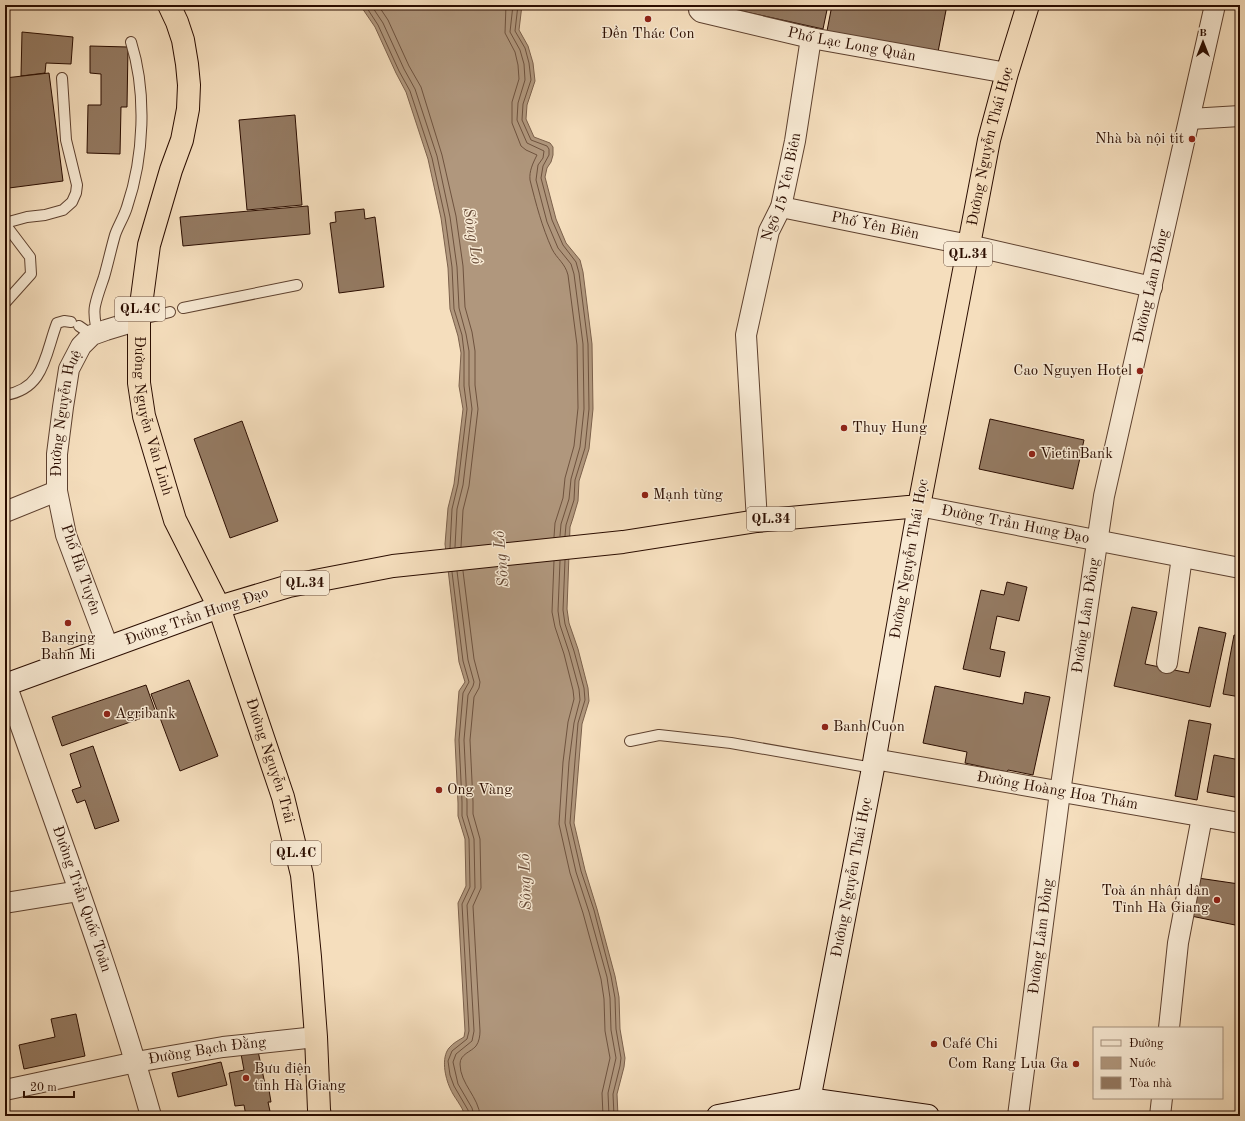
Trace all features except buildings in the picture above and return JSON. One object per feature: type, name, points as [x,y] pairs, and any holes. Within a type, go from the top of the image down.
[{"type":"highway","name":"Đường Nguyễn Văn Linh","points":[[169,5],[183,40],[189,85],[188,109],[182,140],[171,170],[149,245],[139,320],[139,383],[144,416],[175,520],[220,607]]},
{"type":"highway","name":"Đường Nguyễn Thái Học","points":[[919,506],[989,140],[1007,73],[1028,5]]},
{"type":"highway","name":"Đường Trần Hưng Đạo","points":[[220,607],[289,586],[393,566],[623,542],[757,521],[919,506]]},
{"type":"highway","name":"Đường Nguyễn Trãi","points":[[220,607],[283,797],[302,875],[316,1037],[319,1114]]},
{"type":"main road","name":"Đường Nguyễn Thái Học","points":[[807,1108],[874,764],[919,506]]},
{"type":"main road","name":"Đường Trần Hưng Đạo","points":[[5,684],[220,607]]},
{"type":"main road","points":[[718,1116],[807,1108],[928,1116]]},
{"type":"street","name":"Đường Lâm Đồng","points":[[1018,1116],[1060,792],[1104,496],[1216,5]]},
{"type":"street","name":"Phố Lạc Long Quân","points":[[699,8],[701,12],[811,38],[1007,73]]},
{"type":"street","name":"Ngõ 15 Yên Biên","points":[[757,521],[746,335],[769,231],[781,207],[795,140],[811,38]]},
{"type":"street","points":[[1190,119],[1240,116]]},
{"type":"street","name":"Phố Yên Biên","points":[[781,207],[969,245],[1152,287]]},
{"type":"street","name":"Đường Nguyễn Huệ","points":[[5,512],[57,491],[57,454],[69,369],[81,346],[85,329],[139,320]]},
{"type":"street","name":"Phố Hà Tuyên","points":[[57,491],[66,535],[108,647]]},
{"type":"street","name":"Đường Trần Hưng Đạo","points":[[919,506],[1240,568]]},
{"type":"street","points":[[1167,663],[1182,557]]},
{"type":"street","name":"Đường Trần Quốc Toản","points":[[5,684],[103,961],[136,1062],[151,1116]]},
{"type":"street","name":"Đường Hoàng Hoa Thám","points":[[874,764],[1060,792],[1240,823]]},
{"type":"street","points":[[1169,1027],[1178,943],[1202,817]]},
{"type":"street","points":[[5,903],[79,891]]},
{"type":"street","name":"Đường Bạch Đằng","points":[[5,1090],[136,1062],[223,1047],[316,1037]]},
{"type":"street","points":[[1160,1116],[1162,1099]]},
{"type":"lane","points":[[5,395],[14,393],[33,382],[42,370],[57,324],[64,321],[85,329],[95,318],[95,306],[105,275],[115,235],[127,208],[137,172],[141,97],[137,59],[131,42]]},
{"type":"lane","points":[[5,303],[31,274],[30,257],[5,224],[27,217],[45,215],[63,210],[72,202],[76,193],[77,185],[66,140],[62,78]]},
{"type":"lane","points":[[183,308],[297,285]]},
{"type":"lane","points":[[139,320],[170,312]]},
{"type":"lane","points":[[630,741],[659,735],[731,743],[874,764]]},
{"type":"water","name":"Sông Lô","points":[[360,5],[522,5],[519,30],[528,46],[533,63],[535,81],[527,105],[526,119],[534,137],[550,143],[553,147],[553,155],[545,177],[556,219],[566,243],[580,260],[583,272],[592,344],[593,409],[589,449],[579,481],[578,501],[570,527],[567,609],[569,623],[578,649],[588,688],[589,701],[582,724],[574,823],[585,870],[615,976],[619,997],[620,1029],[625,1058],[617,1094],[618,1116],[465,1116],[448,1084],[444,1062],[445,1057],[449,1048],[464,1037],[465,1031],[458,903],[466,886],[465,839],[458,816],[455,740],[459,691],[465,682],[459,662],[445,544],[448,508],[454,484],[463,409],[459,386],[461,353],[458,336],[450,309],[448,268],[441,218],[428,159],[406,92],[375,27]]},
{"type":"place","name":"Đền Thác Con","points":[[648,19]]},
{"type":"place","name":"Nhà bà nội tit","points":[[1192,139]]},
{"type":"place","name":"Cao Nguyen Hotel","points":[[1140,371]]},
{"type":"place","name":"Thuy Hung","points":[[844,428]]},
{"type":"place","name":"VietinBank","points":[[1032,454]]},
{"type":"place","name":"Mạnh từng","points":[[645,495]]},
{"type":"place","name":"Banging Bahn Mi","points":[[68,623]]},
{"type":"place","name":"Agribank","points":[[107,714]]},
{"type":"place","name":"Banh Cuon","points":[[825,727]]},
{"type":"place","name":"Ong Vàng","points":[[439,790]]},
{"type":"place","name":"Toà án nhân dân Tỉnh Hà Giang","points":[[1217,900]]},
{"type":"place","name":"Café Chi","points":[[934,1044]]},
{"type":"place","name":"Com Rang Lua Ga","points":[[1076,1064]]},
{"type":"place","name":"Bưu điện tỉnh Hà Giang","points":[[246,1078]]}]
